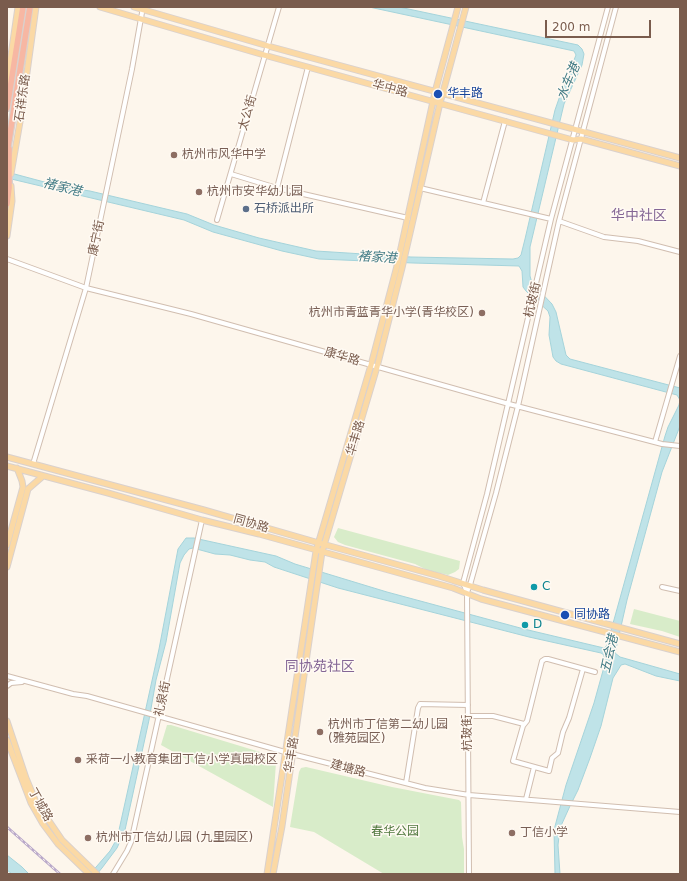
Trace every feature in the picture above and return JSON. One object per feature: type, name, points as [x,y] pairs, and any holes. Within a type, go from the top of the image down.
[{"type":"highway","points":[[7,108],[23,7]]},
{"type":"highway","points":[[7,153],[30,7]]},
{"type":"highway","points":[[7,97],[12,77]]},
{"type":"highway","points":[[7,204],[10,188],[9,139]]},
{"type":"main road","name":"石祥东路","points":[[7,83],[18,7]]},
{"type":"main road","name":"石祥东路","points":[[7,236],[12,201],[10,181],[11,172],[21,116],[36,7]]},
{"type":"main road","name":"华中路","points":[[100,7],[264,55],[573,140],[581,139],[680,166]]},
{"type":"main road","name":"华中路","points":[[134,7],[142,8],[268,46],[680,158]]},
{"type":"main road","name":"华丰路","points":[[273,874],[292,754],[319,551],[374,366],[400,267],[408,218],[435,92],[456,15],[456,7]]},
{"type":"main road","name":"华丰路","points":[[402,254],[466,7]]},
{"type":"main road","name":"同协路","points":[[7,457],[211,512],[680,644]]},
{"type":"main road","name":"同协路","points":[[7,466],[467,592],[481,599],[680,652]]},
{"type":"main road","points":[[7,545],[23,487],[17,468]]},
{"type":"main road","points":[[7,567],[28,489],[43,476]]},
{"type":"main road","name":"华丰路","points":[[267,874],[314,586]]},
{"type":"main road","name":"丁城路","points":[[7,720],[26,778],[36,802],[62,840],[88,871]]},
{"type":"main road","name":"丁城路","points":[[7,740],[34,808],[58,844],[88,871],[97,874]]},
{"type":"street","name":"太公街","points":[[217,220],[279,7]]},
{"type":"street","name":"杭玻街","points":[[467,592],[462,583],[487,494],[551,219],[608,7]]},
{"type":"street","name":"杭玻街","points":[[469,874],[467,592],[496,493],[518,406],[559,221],[616,7]]},
{"type":"street","name":"康宁街","points":[[33,464],[86,288],[132,68],[142,8]]},
{"type":"street","points":[[277,188],[308,67]]},
{"type":"street","points":[[483,203],[505,121]]},
{"type":"street","points":[[231,174],[277,188],[408,218]]},
{"type":"street","points":[[420,188],[551,219]]},
{"type":"street","points":[[559,221],[604,237],[638,241],[680,252]]},
{"type":"street","name":"康华路","points":[[7,259],[86,288],[191,314],[509,404],[662,444],[680,446]]},
{"type":"street","points":[[655,442],[680,356]]},
{"type":"street","name":"礼泉街","points":[[113,874],[127,851],[130,842],[202,520]]},
{"type":"street","points":[[662,587],[680,591]]},
{"type":"street","points":[[584,669],[579,681],[569,718],[563,732],[558,753],[552,758],[549,771],[513,761],[524,724],[527,721],[542,661],[548,659],[595,672]]},
{"type":"street","name":"建塘路","points":[[7,676],[159,715],[292,754],[406,783],[469,795],[680,812]]},
{"type":"street","points":[[7,686],[12,683],[25,681]]},
{"type":"street","points":[[406,783],[418,708],[420,704],[468,705]]},
{"type":"street","points":[[468,716],[493,716],[524,724]]},
{"type":"street","points":[[526,799],[534,767]]},
{"type":"green space","points":[[338,528],[460,561],[459,569],[448,575],[427,570],[415,564],[345,545],[338,542],[334,537]]},
{"type":"green space","points":[[634,609],[680,621],[680,637],[662,631],[630,624]]},
{"type":"green space","points":[[167,725],[270,755],[274,758],[276,762],[273,807],[161,745]]},
{"type":"green space","name":"春华公园","points":[[306,767],[392,787],[459,800],[461,802],[464,874],[384,874],[314,832],[290,827],[299,772],[301,768]]},
{"type":"water","points":[[369,7],[399,7],[578,45],[582,49],[584,54],[582,65],[564,104],[530,247],[530,276],[532,283],[552,304],[556,312],[566,355],[570,359],[680,388],[680,400],[677,395],[561,364],[556,361],[553,357],[549,335],[550,317],[548,311],[523,287],[522,271],[519,266],[319,259],[282,251],[213,232],[184,220],[7,178],[7,172],[63,187],[90,191],[187,214],[214,225],[259,238],[316,251],[411,257],[518,258],[521,255],[525,239],[555,110],[576,55],[574,51]]},
{"type":"water","name":"五会港","points":[[680,400],[680,426],[662,472],[627,600],[615,653],[620,657],[680,674],[680,681],[656,676],[625,664],[621,665],[613,678],[601,726],[590,758],[578,790],[560,828],[558,845],[560,874],[555,874],[554,830],[566,785],[594,703],[604,667],[604,655],[601,653],[529,637],[338,588],[274,567],[265,562],[230,555],[215,554],[193,548],[189,549],[180,563],[166,642],[156,680],[149,720],[125,830],[117,848],[102,868],[97,874],[90,874],[110,851],[119,830],[159,649],[178,549],[186,538],[194,538],[276,556],[295,564],[387,592],[524,629],[604,648],[607,645],[665,436]]},
{"type":"water","points":[[7,855],[29,874],[12,874],[7,870]]},
{"type":"railway","points":[[7,827],[60,874]]},
{"type":"place","name":"华丰路","points":[[438,94]]},
{"type":"place","name":"杭州市风华中学","points":[[174,155]]},
{"type":"place","name":"杭州市安华幼儿园","points":[[199,192]]},
{"type":"place","name":"石桥派出所","points":[[246,209]]},
{"type":"place","name":"杭州市青蓝青华小学(青华校区)","points":[[482,313]]},
{"type":"place","name":"C","points":[[534,587]]},
{"type":"place","name":"同协路","points":[[565,615]]},
{"type":"place","name":"D","points":[[525,625]]},
{"type":"place","name":"杭州市丁信第二幼儿园 (雅苑园区)","points":[[320,732]]},
{"type":"place","name":"采荷一小教育集团丁信小学真园校区","points":[[78,760]]},
{"type":"place","name":"丁信小学","points":[[512,833]]},
{"type":"place","name":"杭州市丁信幼儿园 (九里园区)","points":[[88,838]]},
{"type":"district","name":"华中社区","points":[[639,216]]},
{"type":"district","name":"同协苑社区","points":[[320,667]]},
{"type":"water label","name":"水车港","points":[[569,82]]},
{"type":"water label","name":"褚家港","points":[[62,188]]},
{"type":"water label","name":"褚家港","points":[[377,258]]}]
